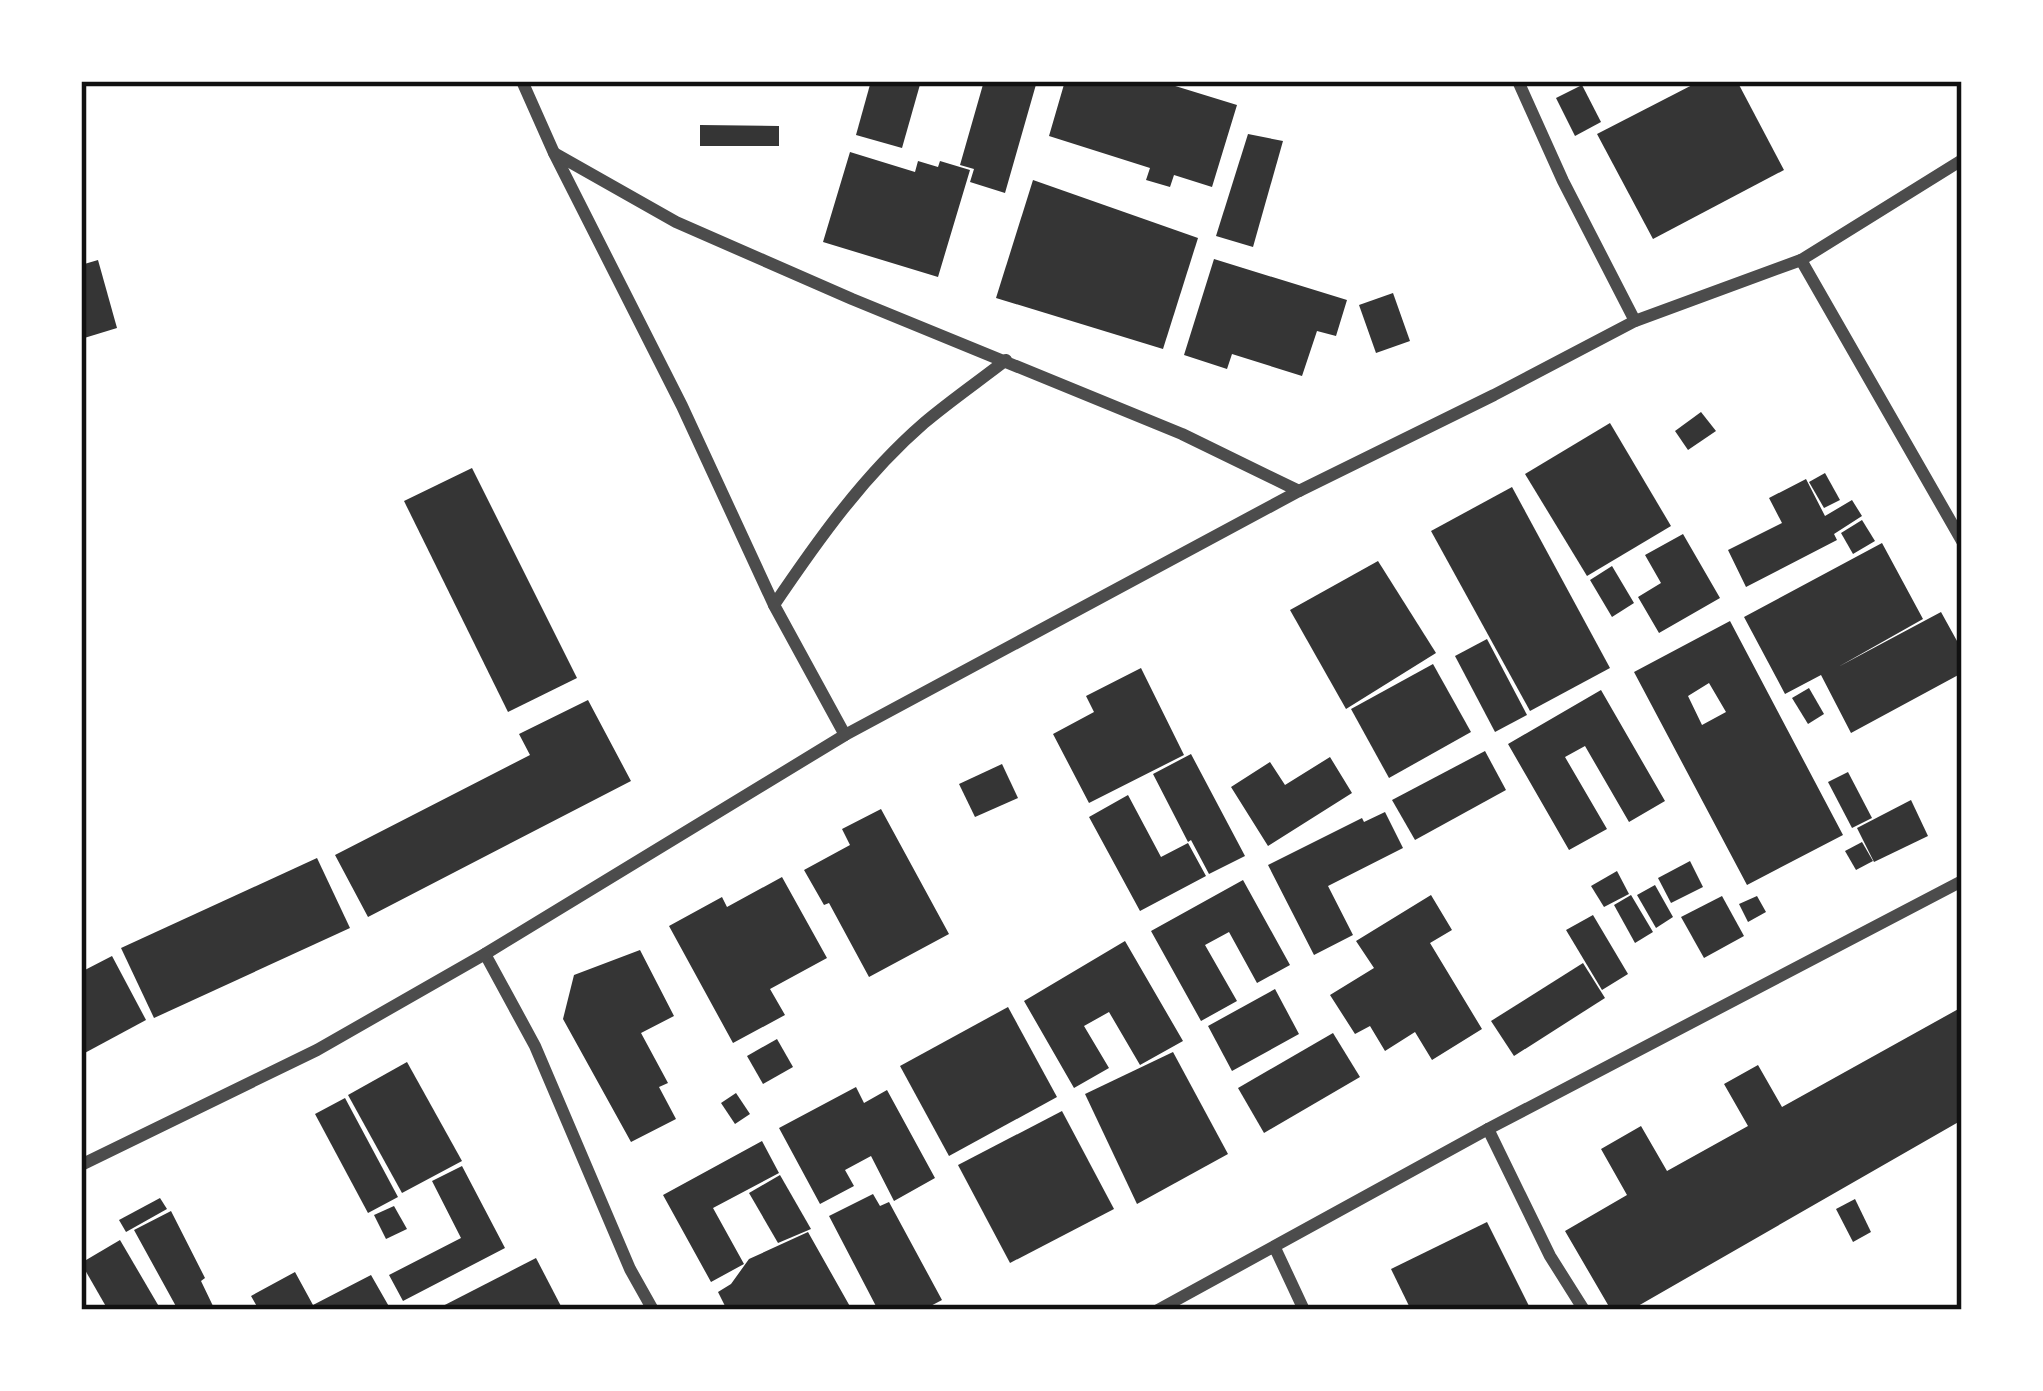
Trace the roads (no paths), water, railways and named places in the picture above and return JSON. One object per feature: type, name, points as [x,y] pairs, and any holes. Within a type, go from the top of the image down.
[{"type":"street","points":[[521,81],[682,406],[774,605],[845,735]]},
{"type":"street","points":[[1518,81],[1635,320]]},
{"type":"street","points":[[554,153],[676,222],[1182,434],[1299,491]]},
{"type":"street","points":[[81,1165],[317,1050],[485,954],[845,735],[1299,491],[1635,320],[1801,260],[1962,160]]},
{"type":"street","points":[[1801,260],[1962,541]]},
{"type":"street","points":[[774,605],[815,544],[871,476],[923,424],[1006,360]]},
{"type":"street","points":[[1158,1310],[1488,1129],[1962,880]]},
{"type":"street","points":[[485,954],[535,1046],[630,1269],[653,1310]]},
{"type":"street","points":[[1488,1129],[1550,1256],[1584,1310]]},
{"type":"street","points":[[1275,1248],[1304,1310]]}]
